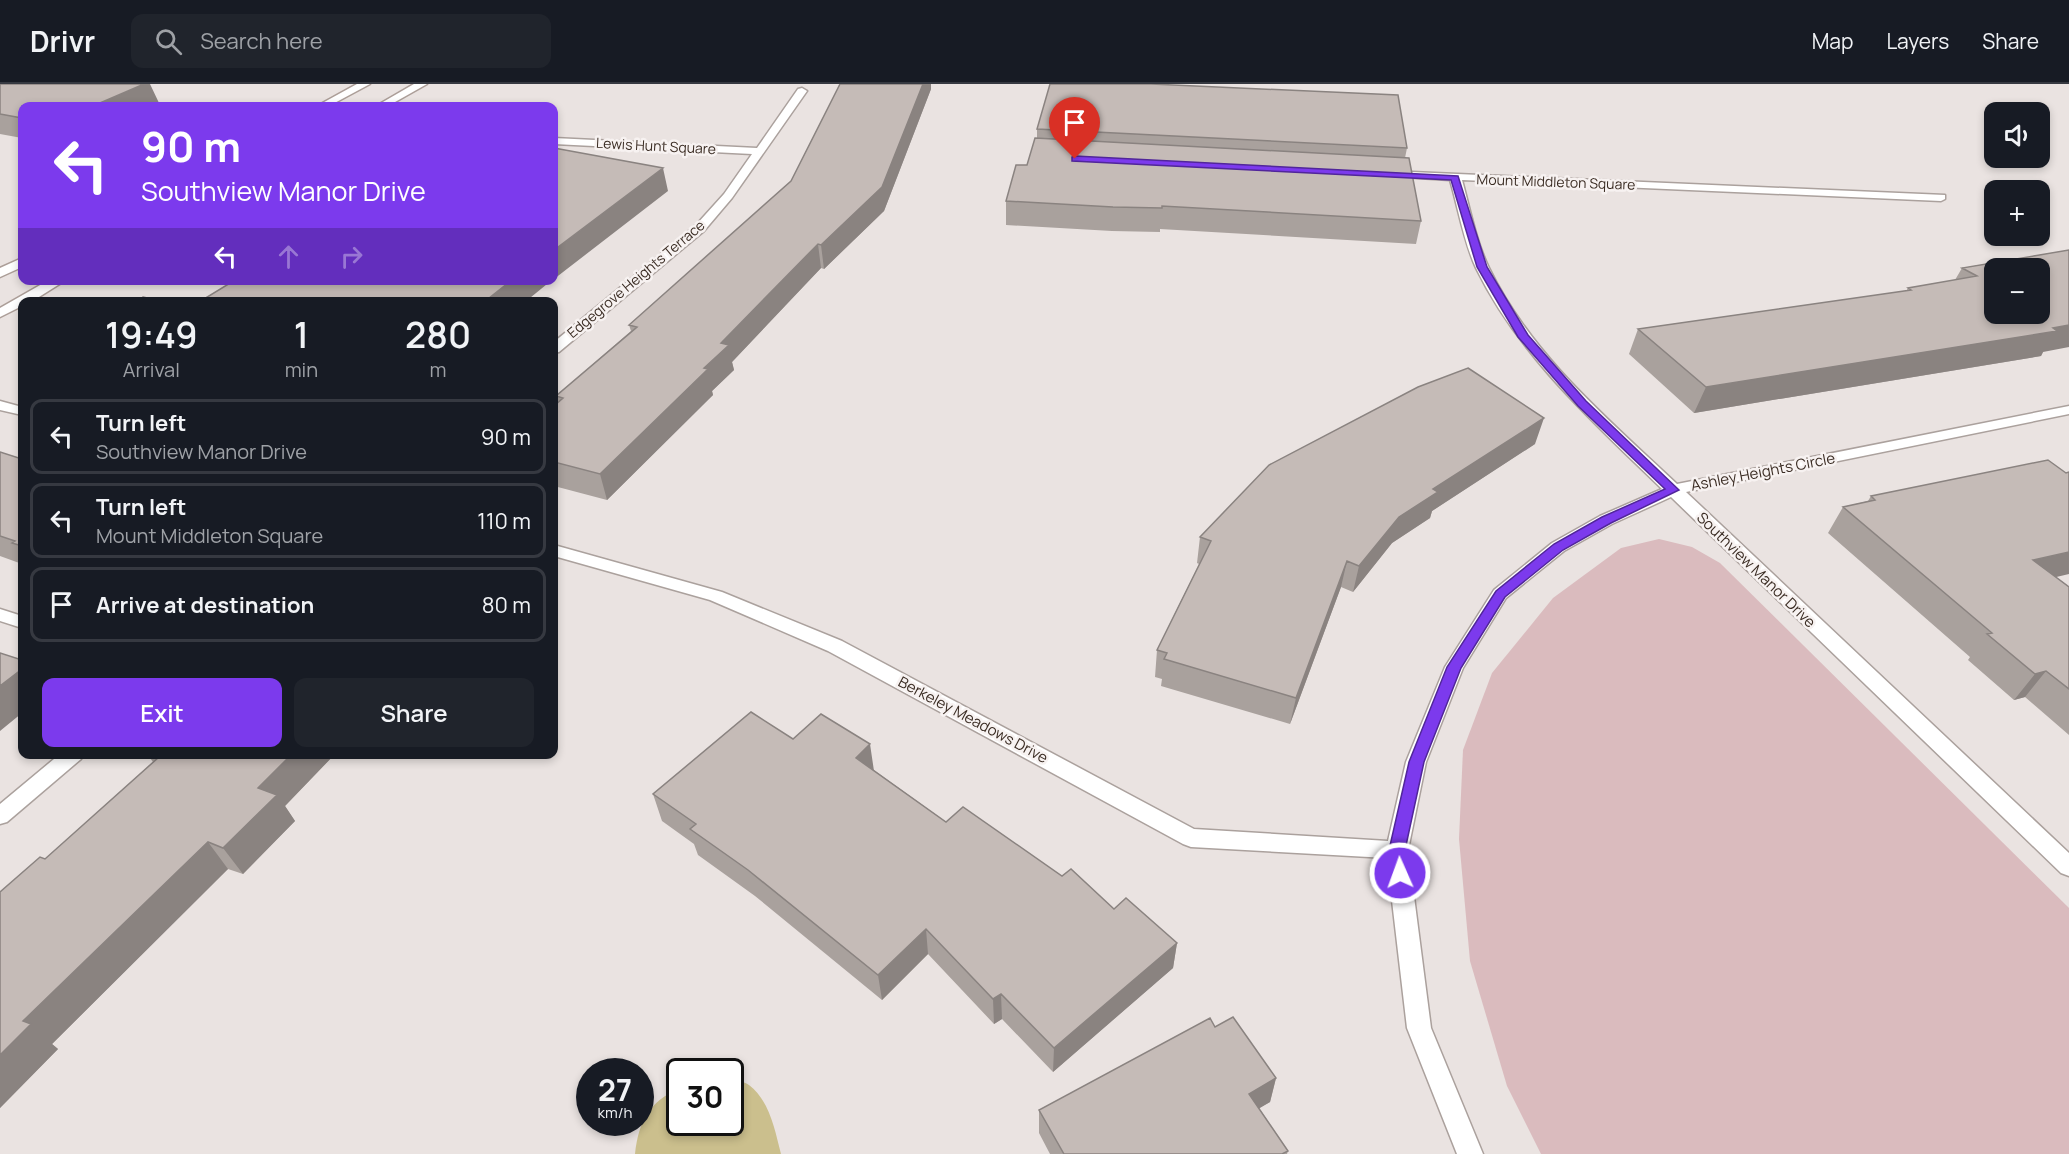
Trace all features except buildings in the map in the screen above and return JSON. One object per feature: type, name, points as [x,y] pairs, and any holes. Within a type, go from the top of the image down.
[{"type":"street","points":[[330,102],[365,84]]},
{"type":"street","points":[[388,102],[422,84]]},
{"type":"street","name":"Edgegrove Heights Terrace","points":[[558,346],[700,228],[728,195],[802,91]]},
{"type":"street","name":"Lewis Hunt Square","points":[[558,141],[758,151]]},
{"type":"street","name":"Mount Middleton Square","points":[[1372,173],[1941,197]]},
{"type":"street","name":"Southview Manor Drive","points":[[1455,178],[1482,267],[1524,337],[1582,404],[2069,867]]},
{"type":"street","points":[[0,273],[18,264]]},
{"type":"street","points":[[29,297],[51,285]]},
{"type":"street","points":[[0,313],[18,303]]},
{"type":"street","points":[[0,405],[18,410]]},
{"type":"street","name":"Ashley Heights Circle","points":[[1470,1154],[1419,1028],[1397,850],[1416,762],[1454,667],[1500,594],[1558,547],[1606,520],[1673,490],[2069,410]]},
{"type":"street","name":"Berkeley Meadows Drive","points":[[558,552],[716,596],[835,646],[1191,838],[1397,850]]},
{"type":"street","points":[[0,615],[18,621]]},
{"type":"street","points":[[0,816],[68,759]]},
{"type":"shaded area","points":[[1659,539],[1692,547],[1720,563],[2069,908],[2069,1154],[1541,1154],[1507,1086],[1470,961],[1459,839],[1463,750],[1492,673],[1553,598],[1621,548]]},
{"type":"shaded area","points":[[744,1083],[747,1084],[762,1099],[767,1108],[781,1154],[635,1154],[638,1136],[654,1136],[654,1106],[666,1096],[666,1136],[744,1136]]},
{"type":"route","points":[[1075,159],[1455,178],[1482,267],[1524,337],[1582,404],[1673,490],[1606,520],[1558,547],[1500,594],[1454,667],[1416,762],[1397,850],[1400,873]]}]
